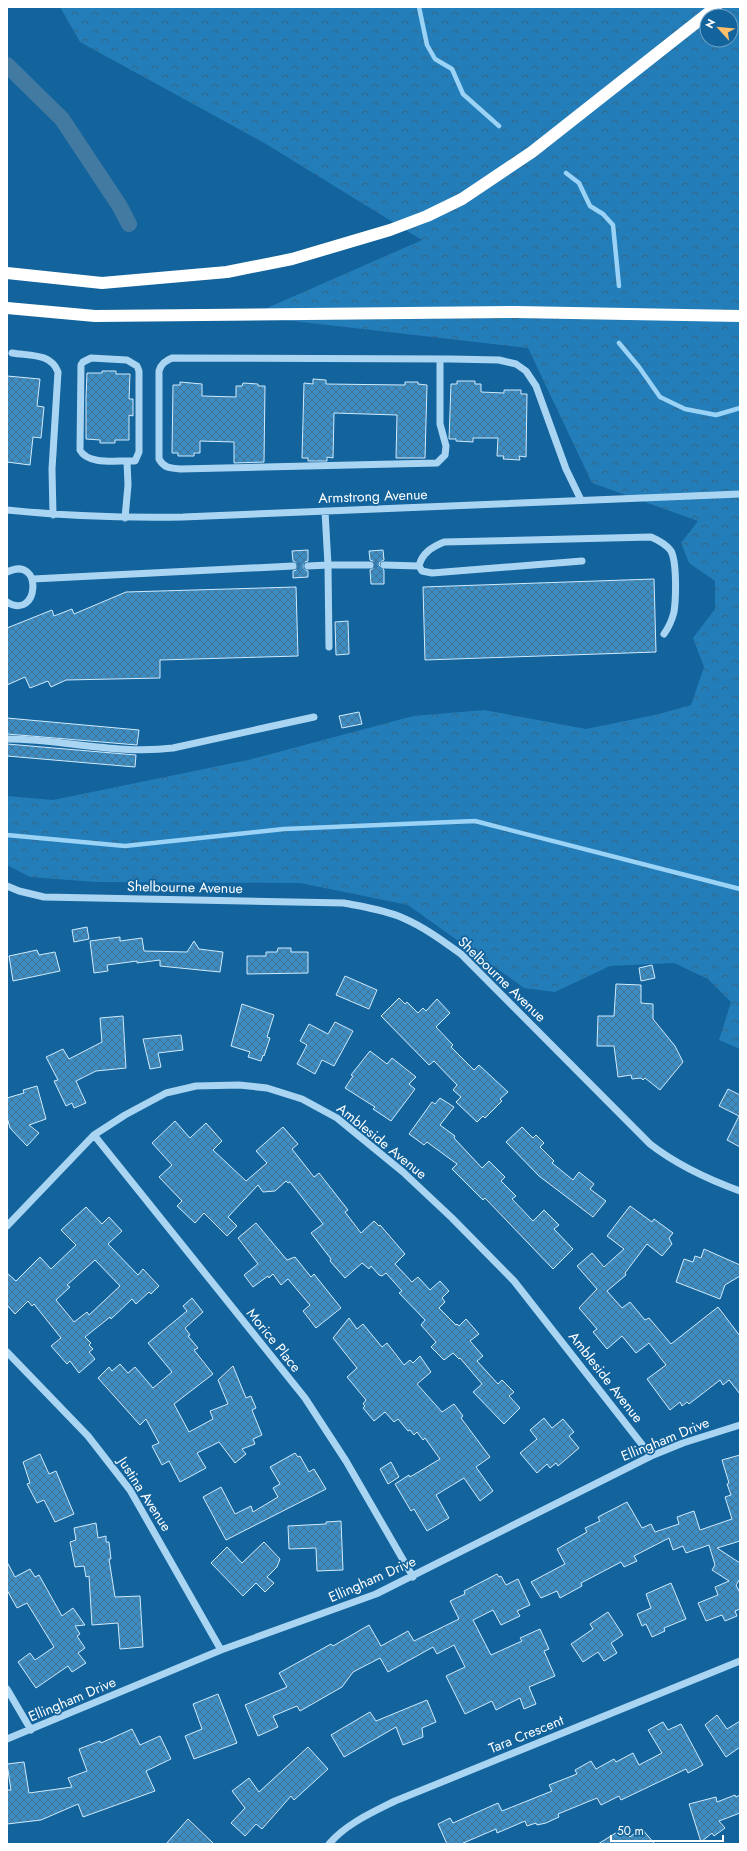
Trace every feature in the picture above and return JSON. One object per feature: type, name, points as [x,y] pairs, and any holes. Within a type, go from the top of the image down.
[{"type":"highway","points":[[7,274],[102,283],[227,272],[292,259],[390,230],[427,216],[462,199],[532,152],[699,21]]},
{"type":"highway","points":[[7,308],[95,316],[516,312],[740,316]]},
{"type":"street","points":[[12,353],[50,359],[58,372],[52,469],[53,515]]},
{"type":"street","points":[[91,358],[127,360],[137,366],[139,371],[139,452],[135,461],[127,462],[92,459],[82,454],[80,450],[81,366],[83,362],[91,358]]},
{"type":"street","points":[[440,359],[440,424],[446,446],[445,455],[437,463],[180,469],[168,468],[162,465],[159,459],[159,371],[161,365],[166,360],[172,358],[440,359],[499,360],[516,364],[526,371],[536,386],[566,469],[582,500]]},
{"type":"street","points":[[125,518],[128,485],[127,462]]},
{"type":"street","name":"Armstrong Avenue","points":[[7,510],[53,515],[125,518],[740,494]]},
{"type":"street","points":[[325,511],[328,565],[329,647]]},
{"type":"street","points":[[419,566],[423,556],[428,551],[434,546],[444,542],[651,537],[662,542],[671,551],[675,564],[674,610],[669,628],[664,634]]},
{"type":"street","points":[[419,566],[422,571],[432,573],[582,561]]},
{"type":"street","points":[[308,566],[370,565]]},
{"type":"street","points":[[384,565],[419,566]]},
{"type":"street","points":[[33,579],[293,566]]},
{"type":"street","points":[[7,572],[12,570],[24,571],[33,579],[34,591],[27,601],[15,605],[7,602]]},
{"type":"street","points":[[7,739],[28,739],[127,750],[150,751],[174,748],[314,717]]},
{"type":"street","name":"Shelbourne Avenue","points":[[7,886],[19,891],[44,897],[344,903],[377,910],[403,918],[433,934],[461,954],[650,1144],[666,1156],[707,1179],[740,1192]]},
{"type":"street","name":"Ambleside Avenue","points":[[7,1226],[94,1135],[125,1115],[166,1093],[196,1086],[239,1085],[267,1088],[302,1099],[337,1118],[402,1172],[452,1218],[514,1281],[651,1456]]},
{"type":"street","name":"Morice Place","points":[[94,1135],[305,1398],[346,1461],[412,1577]]},
{"type":"street","name":"Justina Avenue","points":[[7,1352],[88,1436],[130,1490],[221,1650]]},
{"type":"street","name":"Ellingham Drive","points":[[7,1739],[221,1650],[376,1594],[651,1456],[683,1443],[740,1425]]},
{"type":"street","name":"Tara Crescent","points":[[329,1844],[354,1823],[395,1801],[740,1661]]},
{"type":"street","points":[[7,1689],[31,1730]]},
{"type":"green space","points":[[60,7],[740,7],[740,1049],[719,1040],[731,1002],[708,979],[674,963],[610,966],[555,992],[524,988],[408,905],[300,883],[95,882],[30,877],[7,865],[7,796],[53,800],[248,760],[413,716],[484,710],[586,729],[659,714],[691,705],[704,667],[693,638],[715,609],[715,581],[689,563],[681,543],[698,521],[592,483],[528,348],[249,316],[422,240],[266,144],[80,42]]},
{"type":"building","points":[[102,371],[116,371],[116,374],[130,374],[129,399],[133,399],[133,416],[129,415],[129,440],[115,440],[115,443],[100,443],[100,440],[86,439],[87,373],[102,373]]},
{"type":"building","points":[[7,376],[40,379],[37,406],[44,407],[41,438],[33,437],[30,465],[7,462]]},
{"type":"building","points":[[313,379],[326,380],[326,384],[405,385],[405,382],[418,382],[418,384],[427,385],[425,458],[396,458],[397,415],[334,413],[333,458],[327,457],[327,461],[308,461],[308,458],[302,458],[304,383],[313,384]]},
{"type":"building","points":[[457,381],[475,381],[475,384],[481,384],[481,392],[504,393],[504,390],[521,390],[521,394],[527,394],[526,457],[519,456],[520,460],[503,459],[504,456],[497,456],[498,438],[473,438],[473,442],[449,439],[451,384],[457,384]]},
{"type":"building","points":[[180,382],[202,384],[202,396],[236,397],[236,386],[242,386],[243,383],[265,386],[264,462],[234,463],[234,442],[200,441],[200,453],[194,453],[194,456],[178,456],[178,453],[172,453],[173,385],[180,385]]},
{"type":"building","points":[[308,550],[308,561],[305,562],[303,566],[304,569],[308,571],[308,577],[293,578],[293,571],[296,570],[298,566],[297,563],[293,561],[292,551]]},
{"type":"building","points":[[383,550],[384,560],[380,562],[379,565],[384,570],[384,584],[371,584],[370,570],[374,568],[375,565],[373,561],[370,560],[369,551]]},
{"type":"building","points":[[654,579],[656,652],[425,660],[423,587]]},
{"type":"building","points":[[296,587],[298,656],[160,660],[160,678],[66,680],[51,687],[48,681],[30,688],[25,677],[7,685],[7,628],[52,610],[54,616],[72,609],[74,614],[126,592]]},
{"type":"building","points":[[348,621],[349,654],[336,655],[335,622]]},
{"type":"building","points":[[359,712],[362,724],[342,728],[339,716]]},
{"type":"building","points":[[7,718],[139,730],[137,745],[7,734]]},
{"type":"building","points":[[7,744],[136,755],[135,767],[7,756]]},
{"type":"building","points":[[87,927],[89,939],[74,942],[72,930]]},
{"type":"building","points":[[120,937],[120,941],[142,938],[144,951],[187,952],[194,941],[199,949],[223,952],[220,972],[160,966],[160,960],[107,965],[108,971],[94,973],[90,941]]},
{"type":"building","points":[[278,948],[291,948],[291,952],[308,952],[308,973],[247,974],[247,956],[266,956],[266,952],[277,952]]},
{"type":"building","points":[[37,950],[39,955],[55,952],[60,971],[13,981],[9,956]]},
{"type":"building","points":[[652,965],[655,978],[641,981],[639,968]]},
{"type":"building","points":[[345,976],[377,990],[369,1009],[336,995]]},
{"type":"building","points":[[616,984],[641,985],[641,1003],[653,1004],[653,1019],[675,1046],[683,1062],[660,1090],[645,1078],[643,1080],[641,1078],[632,1079],[631,1075],[618,1077],[614,1046],[597,1046],[598,1016],[614,1016]]},
{"type":"building","points":[[399,998],[405,1004],[407,1002],[418,1013],[423,1008],[426,1011],[437,999],[450,1013],[436,1027],[453,1045],[451,1047],[474,1070],[479,1065],[508,1092],[500,1099],[502,1101],[485,1118],[483,1116],[477,1122],[456,1102],[461,1097],[453,1090],[457,1085],[434,1061],[429,1065],[381,1016]]},
{"type":"building","points":[[242,1004],[274,1015],[267,1037],[270,1038],[261,1061],[248,1057],[250,1052],[231,1046]]},
{"type":"building","points":[[123,1016],[126,1068],[96,1071],[76,1081],[86,1103],[74,1108],[72,1103],[66,1106],[54,1081],[58,1080],[46,1057],[63,1049],[69,1059],[102,1042],[100,1018]]},
{"type":"building","points":[[335,1022],[353,1031],[334,1066],[322,1060],[315,1074],[297,1064],[307,1045],[300,1041],[309,1024],[328,1034]]},
{"type":"building","points":[[181,1035],[183,1050],[158,1053],[161,1067],[150,1069],[143,1039]]},
{"type":"building","points":[[370,1051],[387,1064],[392,1058],[416,1077],[409,1084],[415,1089],[391,1121],[373,1109],[375,1107],[345,1088],[353,1076],[351,1075]]},
{"type":"building","points":[[37,1086],[46,1119],[29,1125],[39,1133],[27,1146],[10,1128],[7,1117],[7,1098],[24,1093],[23,1090]]},
{"type":"building","points":[[728,1089],[740,1095],[740,1147],[727,1140],[739,1116],[719,1106]]},
{"type":"building","points":[[440,1098],[454,1107],[440,1125],[455,1136],[454,1138],[482,1168],[489,1161],[505,1177],[501,1181],[516,1196],[512,1199],[533,1221],[544,1210],[559,1225],[554,1229],[573,1249],[553,1269],[485,1198],[483,1200],[452,1169],[457,1164],[427,1142],[424,1145],[409,1134],[432,1102],[435,1104]]},
{"type":"building","points":[[175,1121],[190,1138],[206,1123],[222,1141],[213,1150],[246,1181],[267,1163],[256,1151],[283,1127],[298,1144],[292,1149],[314,1177],[319,1173],[348,1210],[345,1212],[361,1233],[374,1221],[379,1226],[380,1225],[405,1254],[395,1264],[412,1282],[418,1277],[430,1290],[440,1281],[449,1291],[442,1298],[445,1302],[439,1308],[456,1325],[457,1324],[459,1326],[466,1319],[479,1334],[470,1341],[483,1356],[477,1361],[498,1384],[502,1380],[514,1392],[509,1396],[520,1408],[504,1424],[473,1392],[482,1384],[460,1358],[459,1359],[453,1353],[444,1360],[431,1347],[436,1342],[421,1325],[425,1320],[399,1293],[402,1291],[386,1273],[382,1276],[379,1275],[371,1266],[369,1269],[362,1263],[345,1278],[330,1261],[331,1259],[311,1233],[323,1224],[290,1182],[288,1183],[286,1181],[275,1191],[263,1192],[258,1185],[228,1217],[237,1226],[227,1236],[204,1213],[195,1223],[177,1206],[182,1201],[159,1177],[172,1165],[152,1143]]},
{"type":"building","points":[[522,1127],[533,1138],[536,1135],[544,1143],[540,1147],[554,1161],[552,1163],[573,1180],[579,1172],[594,1184],[590,1189],[606,1201],[593,1217],[539,1176],[506,1142]]},
{"type":"building","points":[[630,1206],[652,1222],[654,1219],[673,1233],[669,1238],[672,1244],[662,1256],[647,1244],[625,1273],[626,1275],[607,1291],[622,1308],[630,1302],[645,1320],[649,1318],[671,1344],[718,1307],[740,1336],[740,1394],[729,1380],[723,1385],[720,1380],[689,1404],[687,1402],[682,1406],[680,1402],[670,1410],[647,1379],[666,1365],[649,1343],[636,1353],[622,1336],[607,1349],[593,1332],[597,1329],[579,1308],[597,1289],[577,1266],[592,1253],[604,1267],[624,1249],[607,1236]]},
{"type":"building","points":[[86,1207],[102,1224],[109,1217],[122,1231],[108,1244],[138,1275],[143,1269],[159,1286],[151,1294],[149,1292],[136,1304],[132,1299],[111,1319],[110,1317],[85,1337],[91,1343],[89,1345],[93,1349],[89,1352],[95,1359],[79,1373],[70,1361],[67,1364],[51,1346],[61,1338],[34,1304],[32,1306],[28,1301],[15,1314],[7,1305],[7,1273],[16,1281],[40,1257],[51,1269],[76,1245],[61,1230]],"holes":[[[95,1260],[120,1286],[89,1315],[87,1312],[74,1322],[56,1300],[70,1287],[67,1285]]]},
{"type":"building","points":[[256,1223],[287,1260],[295,1257],[311,1277],[314,1274],[341,1308],[316,1328],[303,1311],[310,1305],[288,1279],[281,1285],[273,1274],[253,1287],[244,1275],[258,1264],[238,1238]]},
{"type":"building","points":[[704,1249],[740,1265],[740,1276],[725,1285],[720,1299],[676,1282],[684,1259],[693,1262],[695,1256],[701,1258]]},
{"type":"building","points":[[192,1298],[203,1312],[185,1328],[190,1335],[188,1336],[198,1348],[194,1350],[213,1374],[174,1404],[189,1432],[213,1419],[210,1411],[228,1404],[218,1380],[233,1366],[246,1398],[251,1396],[256,1408],[252,1410],[262,1435],[253,1439],[255,1444],[242,1449],[246,1454],[235,1463],[219,1442],[197,1453],[206,1468],[180,1482],[169,1461],[162,1465],[152,1446],[159,1443],[146,1419],[140,1425],[98,1378],[109,1367],[112,1371],[120,1364],[128,1373],[135,1367],[153,1388],[172,1372],[148,1343],[187,1311],[183,1306]]},
{"type":"building","points":[[349,1318],[357,1329],[363,1324],[382,1347],[387,1343],[404,1365],[410,1360],[413,1363],[420,1356],[431,1372],[417,1384],[442,1412],[454,1404],[463,1416],[461,1418],[490,1457],[476,1467],[493,1491],[480,1501],[464,1478],[436,1495],[449,1518],[427,1531],[414,1509],[411,1511],[395,1484],[440,1459],[425,1438],[423,1440],[417,1432],[414,1435],[410,1430],[408,1431],[398,1419],[394,1422],[385,1412],[374,1421],[363,1408],[365,1406],[363,1404],[366,1400],[347,1377],[357,1368],[333,1338]]},
{"type":"building","points":[[544,1418],[552,1428],[563,1419],[574,1432],[569,1436],[579,1448],[558,1466],[556,1463],[550,1468],[547,1464],[537,1473],[520,1453],[537,1439],[530,1430]]},
{"type":"building","points":[[295,1453],[298,1457],[300,1456],[309,1472],[314,1469],[326,1489],[226,1540],[203,1497],[221,1487],[235,1514],[251,1506],[253,1512],[278,1497],[273,1488],[280,1484],[270,1467]]},
{"type":"building","points":[[40,1454],[49,1474],[56,1471],[74,1514],[55,1522],[44,1500],[37,1503],[27,1484],[30,1483],[23,1462]]},
{"type":"building","points":[[740,1455],[740,1541],[717,1548],[740,1563],[740,1579],[736,1585],[740,1593],[740,1609],[735,1611],[737,1616],[725,1621],[722,1615],[706,1621],[698,1603],[718,1595],[715,1587],[729,1581],[712,1570],[715,1565],[709,1545],[686,1553],[683,1546],[673,1550],[669,1538],[634,1556],[637,1561],[624,1567],[621,1562],[581,1583],[582,1586],[560,1598],[557,1591],[541,1598],[531,1582],[565,1564],[557,1549],[587,1532],[585,1528],[600,1521],[598,1517],[627,1502],[642,1528],[651,1524],[655,1532],[679,1524],[677,1517],[694,1511],[700,1530],[732,1519],[725,1497],[731,1495],[722,1460]]},
{"type":"building","points":[[391,1462],[399,1477],[388,1484],[380,1469]]},
{"type":"building","points":[[341,1521],[343,1570],[317,1571],[316,1548],[289,1549],[288,1526],[326,1524],[326,1522]]},
{"type":"building","points":[[96,1523],[98,1538],[106,1536],[106,1542],[109,1542],[111,1559],[109,1559],[115,1597],[140,1596],[143,1647],[120,1649],[118,1623],[92,1625],[89,1576],[86,1577],[84,1566],[75,1567],[70,1542],[76,1540],[74,1528]]},
{"type":"building","points":[[264,1542],[280,1559],[277,1567],[267,1577],[274,1583],[265,1592],[256,1583],[243,1596],[211,1563],[227,1547],[242,1563]]},
{"type":"building","points":[[7,1562],[15,1577],[30,1569],[35,1577],[39,1575],[62,1616],[73,1608],[85,1625],[75,1626],[80,1634],[77,1636],[85,1648],[78,1653],[86,1663],[72,1672],[68,1666],[36,1688],[18,1662],[30,1653],[35,1660],[54,1647],[27,1603],[17,1608],[7,1590]]},
{"type":"building","points":[[497,1574],[499,1577],[501,1576],[506,1585],[518,1579],[530,1605],[517,1611],[520,1616],[501,1625],[493,1610],[473,1620],[491,1655],[522,1641],[520,1638],[540,1629],[549,1649],[544,1651],[555,1676],[529,1687],[536,1704],[524,1709],[520,1698],[496,1710],[492,1701],[465,1714],[446,1676],[465,1667],[454,1645],[437,1654],[433,1647],[388,1672],[380,1658],[353,1672],[342,1687],[300,1711],[297,1706],[273,1716],[278,1727],[258,1736],[245,1705],[287,1687],[279,1673],[331,1644],[333,1646],[369,1625],[381,1646],[408,1631],[414,1641],[459,1619],[450,1601],[465,1594],[464,1591]]},
{"type":"building","points":[[671,1583],[686,1619],[664,1628],[665,1631],[652,1637],[646,1624],[642,1626],[637,1614],[651,1608],[646,1594]]},
{"type":"building","points":[[608,1612],[623,1635],[611,1643],[617,1653],[604,1661],[598,1652],[583,1662],[571,1644],[593,1629],[590,1624]]},
{"type":"building","points":[[218,1694],[237,1743],[194,1759],[185,1736],[202,1729],[193,1704]]},
{"type":"building","points":[[427,1700],[436,1722],[422,1728],[423,1737],[403,1745],[396,1727],[344,1757],[331,1735],[370,1712],[376,1721]]},
{"type":"building","points":[[717,1715],[727,1729],[740,1721],[740,1747],[726,1757],[705,1725]]},
{"type":"building","points":[[663,1722],[668,1730],[681,1724],[703,1765],[688,1773],[686,1769],[621,1800],[619,1796],[601,1805],[597,1798],[558,1814],[559,1817],[546,1823],[537,1825],[536,1823],[527,1826],[525,1821],[497,1833],[496,1829],[461,1844],[447,1844],[438,1824],[450,1818],[453,1823],[498,1803],[502,1811],[552,1791],[549,1785],[577,1774],[575,1770],[591,1761],[596,1769],[614,1759],[616,1762],[633,1753],[639,1765],[662,1753],[648,1730]]},
{"type":"building","points":[[132,1729],[140,1745],[160,1736],[171,1759],[146,1771],[155,1791],[83,1817],[78,1804],[41,1820],[7,1824],[7,1790],[11,1790],[7,1764],[24,1762],[29,1793],[72,1787],[68,1778],[87,1771],[79,1749],[100,1741],[101,1743]]},
{"type":"building","points":[[308,1747],[328,1769],[294,1800],[291,1796],[262,1829],[256,1824],[245,1836],[231,1823],[245,1808],[232,1791],[249,1778],[259,1792]]},
{"type":"building","points":[[735,1795],[736,1797],[740,1795],[740,1813],[719,1821],[725,1828],[714,1836],[712,1833],[701,1842],[689,1804],[716,1797],[717,1802]]},
{"type":"building","points":[[188,1819],[214,1844],[166,1844]]},
{"type":"building","points":[[641,1828],[655,1844],[598,1844],[622,1829],[630,1837]]},
{"type":"waterway","points":[[419,7],[427,45],[435,59],[452,69],[463,94],[499,126]]},
{"type":"waterway","points":[[7,65],[62,119],[119,205],[129,224]]},
{"type":"waterway","points":[[566,173],[579,183],[590,206],[603,214],[613,225],[619,286]]},
{"type":"waterway","points":[[619,343],[639,367],[660,397],[685,409],[716,415],[740,408]]},
{"type":"waterway","points":[[7,835],[125,846],[284,829],[475,821],[740,889]]},
{"type":"tunnel","points":[[370,565],[384,565]]},
{"type":"tunnel","points":[[293,566],[308,566]]}]
